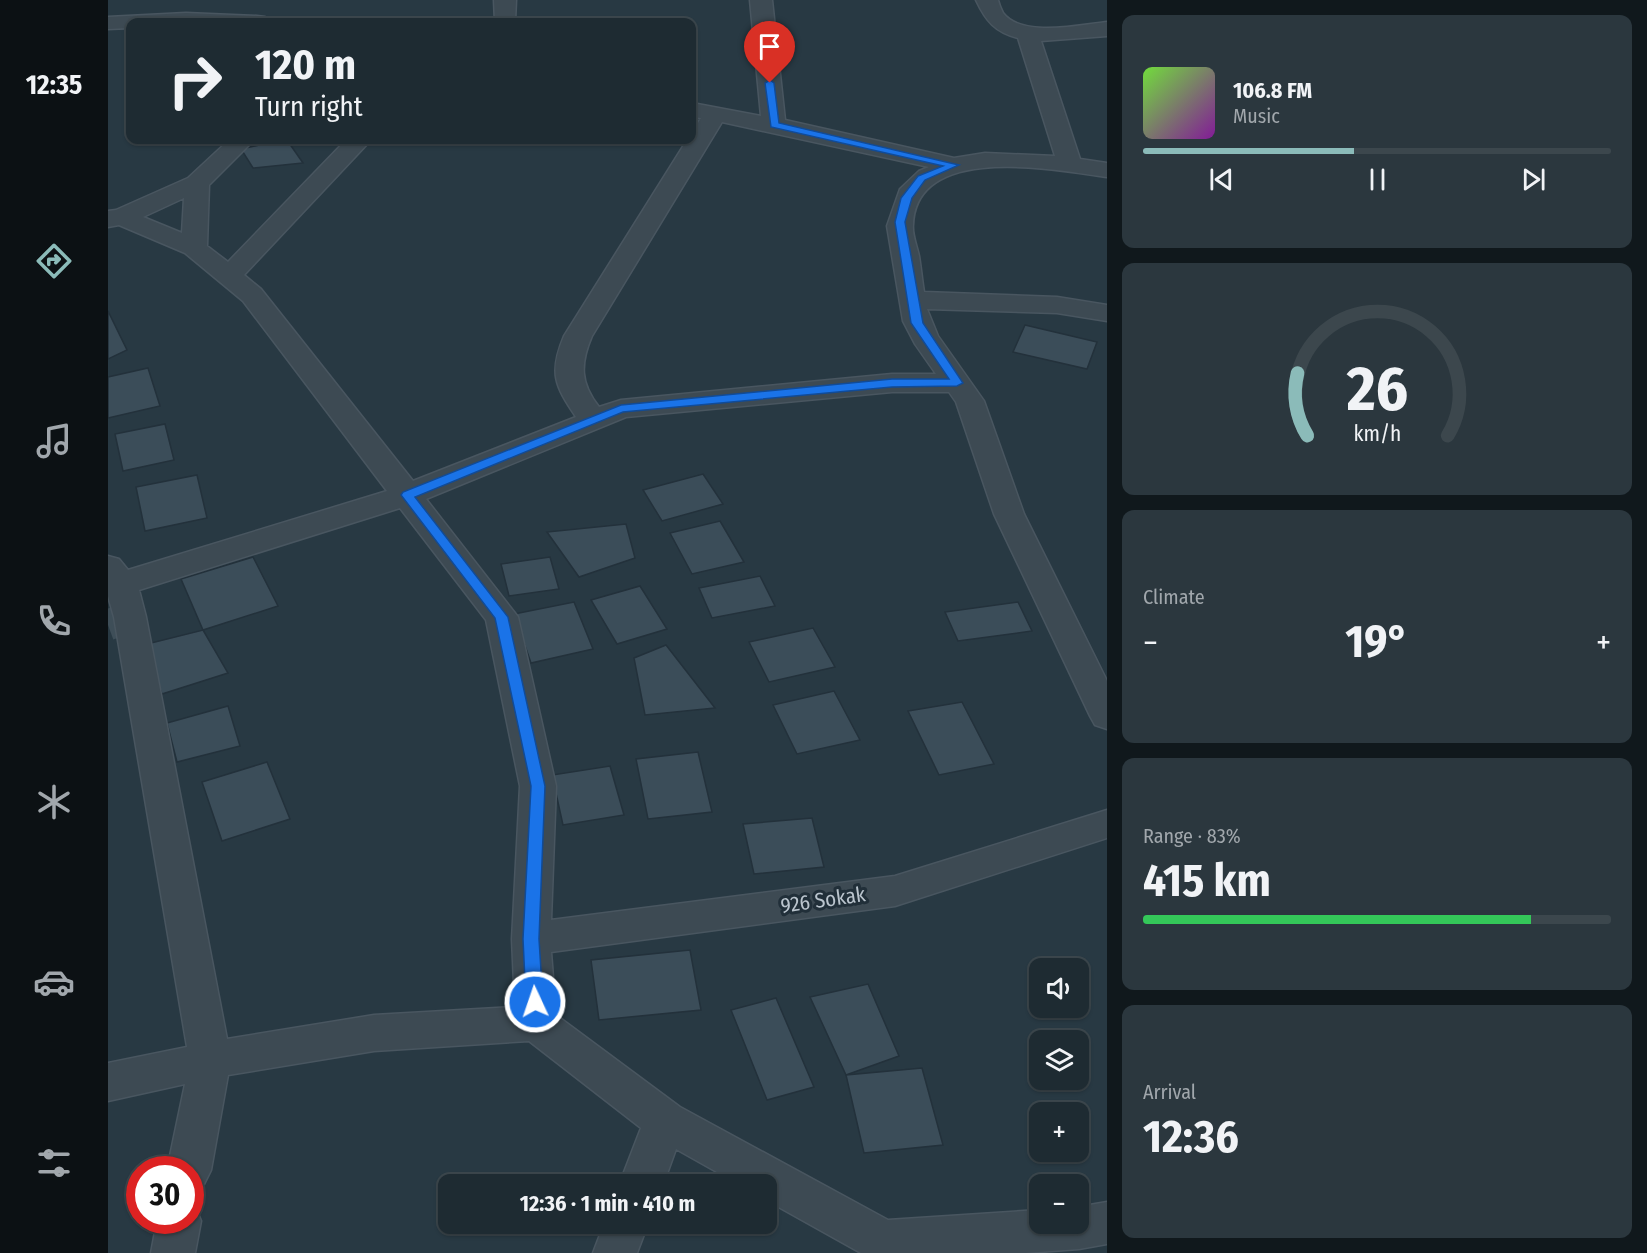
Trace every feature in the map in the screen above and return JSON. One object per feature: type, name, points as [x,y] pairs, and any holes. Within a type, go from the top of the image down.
[{"type":"street","points":[[111,0],[111,23],[126,22]]},
{"type":"street","points":[[256,18],[258,0]]},
{"type":"street","points":[[505,0],[505,18]]},
{"type":"street","points":[[761,0],[774,125]]},
{"type":"street","points":[[987,0],[994,17],[1009,28],[1028,35],[1107,29]]},
{"type":"street","points":[[1028,35],[1070,165]]},
{"type":"street","points":[[703,112],[774,125],[954,165]]},
{"type":"street","points":[[115,218],[197,183],[238,144]]},
{"type":"street","points":[[229,276],[355,144]]},
{"type":"street","points":[[593,420],[571,390],[568,376],[572,349],[685,144]]},
{"type":"street","points":[[1107,170],[1034,160],[989,160],[954,165],[922,178],[906,198],[900,222],[917,323],[970,401],[1009,514],[1107,716]]},
{"type":"street","points":[[194,248],[197,183]]},
{"type":"street","points":[[115,218],[194,248],[252,295],[502,617],[538,786],[531,939],[536,1023]]},
{"type":"street","points":[[913,300],[1057,305],[1107,313]]},
{"type":"street","points":[[192,1156],[210,1060],[130,617],[115,576],[407,495],[621,409],[892,383],[957,383]]},
{"type":"street","name":"926 Sokak","points":[[531,939],[895,891],[1107,824]]},
{"type":"street","points":[[108,1082],[210,1060],[374,1033],[536,1023],[665,1121],[884,1242],[1079,1228],[1107,1223]]},
{"type":"street","points":[[645,1174],[665,1121]]},
{"type":"street","points":[[173,1253],[177,1234]]},
{"type":"street","points":[[615,1253],[622,1234]]},
{"type":"building","points":[[264,144],[290,144],[303,163],[253,168],[241,149]]},
{"type":"building","points":[[108,311],[127,350],[108,359]]},
{"type":"building","points":[[1025,325],[1097,342],[1087,369],[1013,352]]},
{"type":"building","points":[[148,368],[160,406],[108,418],[108,377]]},
{"type":"building","points":[[165,424],[174,460],[123,471],[115,434]]},
{"type":"building","points":[[703,474],[723,504],[662,521],[643,490]]},
{"type":"building","points":[[197,475],[207,518],[145,531],[136,487]]},
{"type":"building","points":[[720,521],[744,562],[692,574],[670,533]]},
{"type":"building","points":[[626,524],[635,558],[579,577],[547,532]]},
{"type":"building","points":[[253,557],[278,606],[203,630],[181,579]]},
{"type":"building","points":[[550,557],[559,589],[509,596],[501,564]]},
{"type":"building","points":[[760,576],[775,606],[712,618],[699,588]]},
{"type":"building","points":[[640,586],[667,629],[617,644],[591,600]]},
{"type":"building","points":[[574,602],[593,649],[531,663],[514,614]]},
{"type":"building","points":[[1018,602],[1032,631],[958,641],[945,612]]},
{"type":"building","points":[[813,628],[835,667],[769,682],[749,642]]},
{"type":"building","points":[[203,630],[228,673],[162,694],[143,645]]},
{"type":"building","points":[[666,645],[715,708],[645,715],[634,658]]},
{"type":"building","points":[[834,691],[860,740],[797,754],[773,705]]},
{"type":"building","points":[[962,702],[994,764],[939,775],[908,711]]},
{"type":"building","points":[[228,706],[240,746],[177,762],[167,723]]},
{"type":"building","points":[[698,752],[712,812],[648,819],[636,759]]},
{"type":"building","points":[[267,762],[290,819],[222,841],[202,782]]},
{"type":"building","points":[[610,766],[624,815],[563,825],[552,775]]},
{"type":"building","points":[[812,818],[824,867],[754,874],[743,824]]},
{"type":"building","points":[[690,950],[701,1010],[599,1020],[591,960]]},
{"type":"building","points":[[868,984],[899,1056],[846,1075],[810,997]]},
{"type":"building","points":[[776,998],[814,1087],[767,1100],[731,1010]]},
{"type":"building","points":[[922,1068],[943,1145],[864,1153],[846,1075]]},
{"type":"tunnel","points":[[108,625],[130,617]]},
{"type":"route","points":[[535,1002],[531,939],[538,786],[502,617],[407,495],[621,409],[892,383],[957,383],[917,323],[900,222],[906,198],[922,178],[954,165],[774,125],[770,83]]}]
